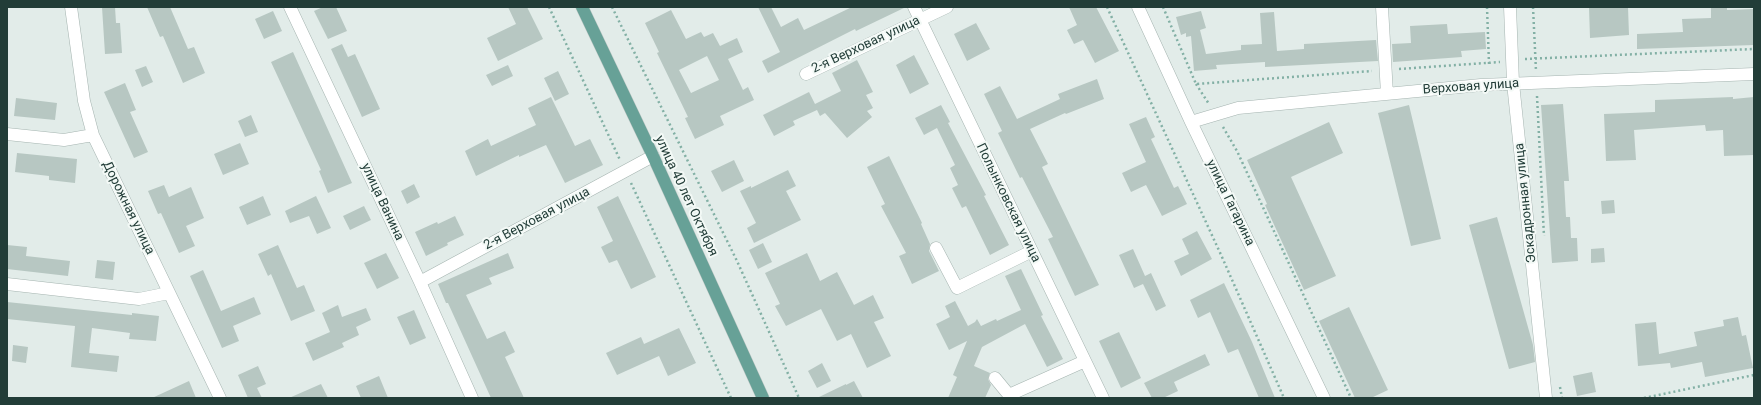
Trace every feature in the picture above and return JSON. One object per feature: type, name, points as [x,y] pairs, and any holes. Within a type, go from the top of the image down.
[{"type":"main road","name":"улица 40 лет Октября","points":[[582,7],[653,156],[763,398]]},
{"type":"street","name":"Дорожная улица","points":[[71,7],[84,101],[94,135],[220,398]]},
{"type":"street","name":"улица Ванина","points":[[290,7],[420,282],[472,398]]},
{"type":"street","name":"Полынковская улица","points":[[914,7],[1103,398]]},
{"type":"street","name":"2-я Верховая улица","points":[[806,74],[947,7]]},
{"type":"street","name":"улица Гагарина","points":[[1138,7],[1191,122],[1324,398]]},
{"type":"street","points":[[1382,7],[1387,94]]},
{"type":"street","name":"Эскадронная улица","points":[[1510,7],[1513,83],[1546,398]]},
{"type":"street","name":"Верховая улица","points":[[1191,122],[1238,108],[1513,83],[1754,74]]},
{"type":"street","points":[[7,134],[64,140],[94,135]]},
{"type":"street","name":"2-я Верховая улица","points":[[420,282],[626,172],[653,156]]},
{"type":"street","points":[[936,248],[956,288],[1032,251]]},
{"type":"street","points":[[7,284],[139,299],[169,293]]},
{"type":"street","points":[[995,378],[1009,395],[1085,361]]},
{"type":"path","points":[[549,7],[731,398]]},
{"type":"path","points":[[612,7],[737,261],[799,398]]},
{"type":"path","points":[[1107,7],[1216,243],[1284,398]]},
{"type":"path","points":[[1163,7],[1196,84],[1237,150],[1351,398]]},
{"type":"path","points":[[1487,7],[1489,64]]},
{"type":"path","points":[[1533,7],[1544,237]]},
{"type":"path","points":[[1196,84],[1489,64],[1535,58],[1754,49]]},
{"type":"path","points":[[1644,398],[1754,375]]},
{"type":"path","points":[[1560,383],[1562,398]]},
{"type":"building","points":[[102,7],[115,7],[116,23],[120,23],[122,53],[105,54]]},
{"type":"building","points":[[147,7],[170,7],[188,49],[194,47],[205,73],[183,83],[163,36],[160,37]]},
{"type":"building","points":[[323,7],[336,7],[347,31],[328,39],[314,11]]},
{"type":"building","points":[[508,7],[527,7],[543,39],[498,61],[487,38],[516,24]]},
{"type":"building","points":[[758,7],[771,7],[781,27],[798,18],[804,30],[852,7],[906,7],[856,31],[855,29],[768,73],[762,61],[780,52]]},
{"type":"building","points":[[1069,7],[1096,7],[1119,51],[1095,63],[1083,40],[1074,44],[1067,30],[1077,25]]},
{"type":"building","points":[[1589,7],[1628,7],[1629,35],[1590,38]]},
{"type":"building","points":[[1711,7],[1727,7],[1727,10],[1754,9],[1754,45],[1637,49],[1637,34],[1683,32],[1682,19],[1711,18]]},
{"type":"building","points":[[671,10],[686,39],[701,32],[704,37],[713,33],[720,46],[737,38],[743,52],[728,59],[743,90],[748,87],[754,100],[720,116],[724,125],[695,139],[685,118],[688,117],[657,53],[659,52],[645,23]],"holes":[[[707,56],[719,80],[691,93],[679,70]]]},
{"type":"building","points":[[273,11],[282,31],[264,39],[255,19]]},
{"type":"building","points":[[1201,11],[1206,28],[1200,30],[1206,54],[1241,50],[1241,45],[1262,44],[1260,13],[1274,12],[1277,51],[1304,49],[1304,44],[1376,40],[1378,61],[1265,67],[1265,62],[1216,65],[1217,69],[1194,71],[1191,36],[1186,37],[1186,33],[1181,35],[1176,17]]},
{"type":"building","points":[[976,23],[990,49],[967,61],[954,34]]},
{"type":"building","points":[[1447,24],[1448,34],[1485,32],[1486,49],[1461,51],[1462,57],[1393,62],[1392,44],[1411,43],[1410,26]]},
{"type":"building","points":[[342,44],[348,57],[355,54],[380,109],[362,117],[331,49]]},
{"type":"building","points":[[293,52],[352,183],[328,193],[319,171],[321,170],[271,62]]},
{"type":"building","points":[[914,55],[929,84],[910,94],[896,65]]},
{"type":"building","points":[[857,60],[873,92],[866,95],[873,108],[867,111],[872,117],[847,138],[825,113],[820,116],[817,110],[793,121],[795,125],[774,136],[763,115],[809,92],[815,104],[841,91],[832,73]]},
{"type":"building","points":[[508,65],[513,76],[492,86],[486,75]]},
{"type":"building","points":[[146,66],[153,82],[142,87],[135,70]]},
{"type":"building","points":[[558,71],[569,94],[555,101],[544,78]]},
{"type":"building","points":[[1097,79],[1104,99],[1066,114],[1065,113],[1030,129],[1048,164],[1042,167],[1099,285],[1075,296],[1048,239],[1053,237],[1022,177],[1020,178],[998,133],[1002,131],[984,94],[1000,86],[1017,119],[1060,99],[1058,94]]},
{"type":"building","points":[[125,83],[136,110],[130,112],[148,152],[134,158],[104,92]]},
{"type":"building","points":[[551,97],[575,146],[590,139],[603,165],[565,183],[546,145],[519,157],[519,155],[476,176],[465,151],[488,139],[491,146],[536,125],[528,108]]},
{"type":"building","points":[[1733,97],[1733,99],[1754,97],[1754,155],[1724,156],[1723,130],[1706,131],[1705,125],[1634,130],[1636,160],[1606,161],[1604,114],[1655,112],[1655,100]]},
{"type":"building","points":[[16,98],[57,103],[55,120],[14,116]]},
{"type":"building","points":[[1563,104],[1569,181],[1564,181],[1566,217],[1570,217],[1571,238],[1577,238],[1578,261],[1552,263],[1541,105]]},
{"type":"building","points":[[941,105],[950,122],[948,123],[986,195],[984,196],[1009,245],[990,255],[966,206],[962,208],[952,188],[958,185],[950,168],[955,165],[937,128],[924,135],[915,118]]},
{"type":"building","points":[[1409,105],[1441,239],[1411,246],[1378,113]]},
{"type":"building","points":[[251,115],[258,132],[245,137],[238,121]]},
{"type":"building","points":[[1146,117],[1155,137],[1151,139],[1174,188],[1178,186],[1187,204],[1162,216],[1146,185],[1131,192],[1122,173],[1146,162],[1129,124]]},
{"type":"building","points":[[1329,122],[1343,153],[1291,177],[1336,276],[1304,290],[1265,205],[1267,204],[1247,160]]},
{"type":"building","points":[[240,143],[249,164],[223,175],[214,154]]},
{"type":"building","points":[[17,153],[77,159],[75,183],[49,180],[49,176],[15,172]]},
{"type":"building","points":[[889,156],[922,223],[921,224],[930,244],[929,251],[939,271],[912,284],[899,256],[906,253],[881,206],[885,204],[867,167]]},
{"type":"building","points":[[734,160],[744,181],[722,192],[711,171]]},
{"type":"building","points":[[788,170],[796,186],[786,191],[801,220],[754,243],[747,228],[756,223],[740,191],[751,186],[751,188]]},
{"type":"building","points":[[414,184],[420,197],[407,204],[401,191]]},
{"type":"building","points":[[164,185],[169,197],[191,187],[204,218],[186,226],[195,246],[179,253],[161,213],[158,214],[148,191]]},
{"type":"building","points":[[263,196],[271,215],[247,225],[239,207]]},
{"type":"building","points":[[316,196],[331,228],[317,234],[309,216],[290,223],[285,211]]},
{"type":"building","points":[[618,196],[656,277],[631,289],[617,260],[609,263],[601,247],[613,241],[597,207]]},
{"type":"building","points":[[1614,200],[1615,213],[1602,214],[1601,201]]},
{"type":"building","points":[[364,206],[371,220],[350,230],[343,216]]},
{"type":"building","points":[[455,216],[464,235],[447,243],[448,245],[426,256],[415,232]]},
{"type":"building","points":[[1497,217],[1533,345],[1535,362],[1509,369],[1469,225]]},
{"type":"building","points":[[1197,231],[1212,259],[1181,276],[1174,261],[1189,254],[1182,239]]},
{"type":"building","points":[[763,243],[772,262],[758,269],[749,250]]},
{"type":"building","points":[[7,245],[27,247],[26,256],[70,261],[68,276],[7,269]]},
{"type":"building","points":[[278,245],[297,288],[304,285],[315,311],[291,321],[271,274],[268,276],[258,254]]},
{"type":"building","points":[[1604,248],[1605,262],[1591,263],[1591,249]]},
{"type":"building","points":[[1133,249],[1145,276],[1151,273],[1166,306],[1156,311],[1143,284],[1134,288],[1119,255]]},
{"type":"building","points":[[386,253],[399,278],[377,289],[364,263]]},
{"type":"building","points":[[508,253],[514,268],[489,278],[492,284],[466,295],[487,339],[505,331],[515,352],[505,357],[524,398],[491,398],[438,284]]},
{"type":"building","points":[[807,253],[820,281],[837,272],[854,305],[873,295],[884,318],[874,322],[891,356],[867,368],[851,334],[837,341],[821,309],[786,326],[775,306],[780,304],[765,273]]},
{"type":"building","points":[[97,260],[115,262],[113,280],[95,278]]},
{"type":"building","points":[[1021,269],[1043,315],[1041,316],[1063,359],[1047,367],[1025,324],[982,347],[974,366],[990,373],[988,379],[991,385],[985,398],[948,398],[957,377],[953,375],[967,341],[949,350],[936,324],[950,317],[945,306],[955,301],[968,326],[977,319],[981,326],[996,319],[997,321],[1021,310],[1005,276]]},
{"type":"building","points":[[203,270],[221,311],[254,297],[261,314],[233,326],[239,341],[222,348],[190,276]]},
{"type":"building","points":[[1224,283],[1252,342],[1275,398],[1259,398],[1238,349],[1228,353],[1210,312],[1198,318],[1190,300]]},
{"type":"building","points":[[7,302],[132,315],[132,313],[159,316],[156,341],[129,339],[130,333],[92,328],[89,353],[119,356],[117,372],[71,367],[75,326],[7,319]]},
{"type":"building","points":[[338,305],[342,317],[366,308],[371,320],[356,327],[359,335],[342,343],[344,347],[313,361],[305,343],[330,332],[322,313]]},
{"type":"building","points":[[1349,307],[1388,390],[1371,398],[1355,398],[1319,321]]},
{"type":"building","points":[[414,310],[426,338],[410,345],[397,317]]},
{"type":"building","points":[[1738,317],[1742,336],[1746,335],[1753,368],[1705,377],[1702,362],[1671,368],[1670,363],[1638,366],[1635,324],[1656,322],[1659,354],[1697,346],[1694,332],[1724,326],[1723,320]]},
{"type":"building","points":[[679,328],[696,363],[668,376],[659,356],[617,375],[606,353],[641,337],[644,344]]},
{"type":"building","points":[[1119,332],[1141,378],[1121,388],[1099,341]]},
{"type":"building","points":[[13,345],[28,347],[26,363],[12,361]]},
{"type":"building","points":[[1205,354],[1210,365],[1174,382],[1178,391],[1163,398],[1152,398],[1144,383]]},
{"type":"building","points":[[822,363],[831,381],[817,388],[808,371]]},
{"type":"building","points":[[258,366],[266,384],[257,388],[262,398],[248,398],[238,375]]},
{"type":"building","points":[[1592,372],[1596,392],[1577,396],[1573,376]]},
{"type":"building","points":[[379,376],[388,398],[361,398],[356,386]]},
{"type":"building","points":[[189,381],[196,398],[152,398]]},
{"type":"building","points":[[854,381],[863,398],[817,398],[846,384]]},
{"type":"building","points":[[321,384],[328,398],[289,398]]}]
